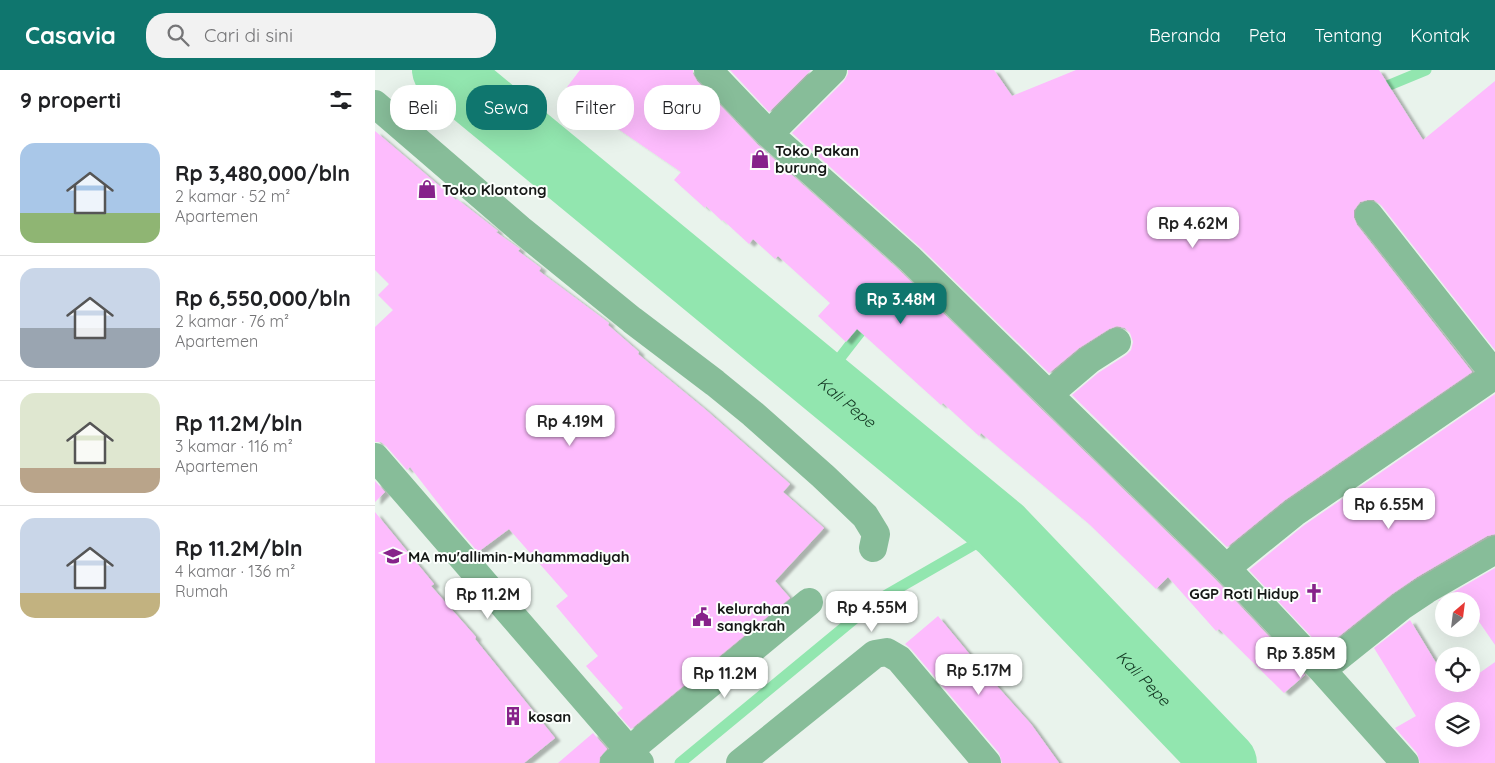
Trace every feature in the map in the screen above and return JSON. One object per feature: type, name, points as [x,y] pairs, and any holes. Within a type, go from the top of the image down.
[{"type":"street","points":[[708,70],[769,134],[942,289],[1226,568],[1322,670],[1405,763]]},
{"type":"street","points":[[769,134],[833,70]]},
{"type":"street","points":[[375,104],[489,203],[632,320],[715,383],[823,476],[865,516],[876,534],[873,548]]},
{"type":"street","points":[[1226,568],[1294,513],[1495,375],[1369,215]]},
{"type":"street","points":[[1049,394],[1089,360],[1117,342]]},
{"type":"street","points":[[376,459],[629,758],[809,602]]},
{"type":"street","points":[[1322,670],[1418,595],[1493,557]]},
{"type":"street","points":[[740,763],[875,654],[887,652],[899,659],[987,763]]},
{"type":"building","points":[[580,70],[693,70],[693,74],[701,85],[644,85],[644,130],[720,130],[720,105],[758,145],[899,270],[1215,579],[1305,675],[1284,693],[1219,629],[1216,631],[1168,577],[1156,589],[1089,524],[981,433],[979,436],[943,403],[941,405],[857,329],[846,342],[818,316],[830,303],[778,256],[775,259],[753,239],[749,244],[706,206],[705,208],[674,180],[681,172],[620,130],[634,130],[634,85],[569,85]]},
{"type":"building","points":[[730,70],[811,70],[769,112]]},
{"type":"building","points":[[848,70],[994,70],[1012,96],[1076,70],[1379,70],[1423,140],[1495,81],[1495,350],[1381,205],[1374,200],[1360,202],[1354,210],[1354,218],[1357,225],[1472,372],[1285,500],[1227,547],[1072,395],[1098,373],[1131,350],[1133,342],[1130,333],[1125,328],[1117,326],[1109,329],[1079,348],[1049,373],[921,248],[792,133],[844,81]]},
{"type":"building","points":[[375,131],[456,200],[520,249],[518,251],[541,268],[539,271],[609,323],[608,325],[639,352],[638,354],[706,410],[790,484],[783,492],[824,528],[775,581],[790,598],[631,729],[617,713],[623,708],[586,666],[598,656],[556,606],[568,596],[509,529],[478,552],[410,467],[407,470],[386,446],[381,442],[375,442],[375,327],[393,310],[378,295],[389,284],[375,270]]},
{"type":"building","points":[[1495,394],[1495,534],[1487,536],[1417,577],[1392,594],[1323,649],[1249,570],[1303,526]]},
{"type":"building","points":[[375,481],[385,492],[375,502]]},
{"type":"building","points":[[375,512],[434,584],[431,586],[476,637],[475,639],[555,738],[524,763],[375,763]]},
{"type":"building","points":[[1495,568],[1495,645],[1480,623],[1480,592],[1454,592]]},
{"type":"building","points":[[938,616],[1031,724],[1059,763],[1002,763],[999,753],[905,644]]},
{"type":"building","points":[[1410,620],[1435,661],[1435,692],[1480,692],[1480,673],[1495,662],[1495,763],[1420,763],[1417,753],[1395,728],[1416,716],[1374,648]]},
{"type":"building","points":[[593,733],[607,749],[600,757],[599,763],[558,763]]},
{"type":"waterway","name":"Kali Pepe","points":[[444,70],[1001,529],[1225,763]]},
{"type":"waterway","points":[[1375,91],[1426,70]]},
{"type":"waterway","points":[[822,381],[864,327],[871,321]]},
{"type":"waterway","points":[[680,763],[876,601],[1001,529]]},
{"type":"place","name":"Toko Pakan burung","points":[[760,159]]},
{"type":"place","name":"Toko Klontong","points":[[427,189]]},
{"type":"place","name":"MA mu'allimin-Muhammadiyah","points":[[393,556]]},
{"type":"place","name":"GGP Roti Hidup","points":[[1314,593]]},
{"type":"place","name":"kelurahan sangkrah","points":[[702,617]]},
{"type":"place","name":"kosan","points":[[513,716]]}]
